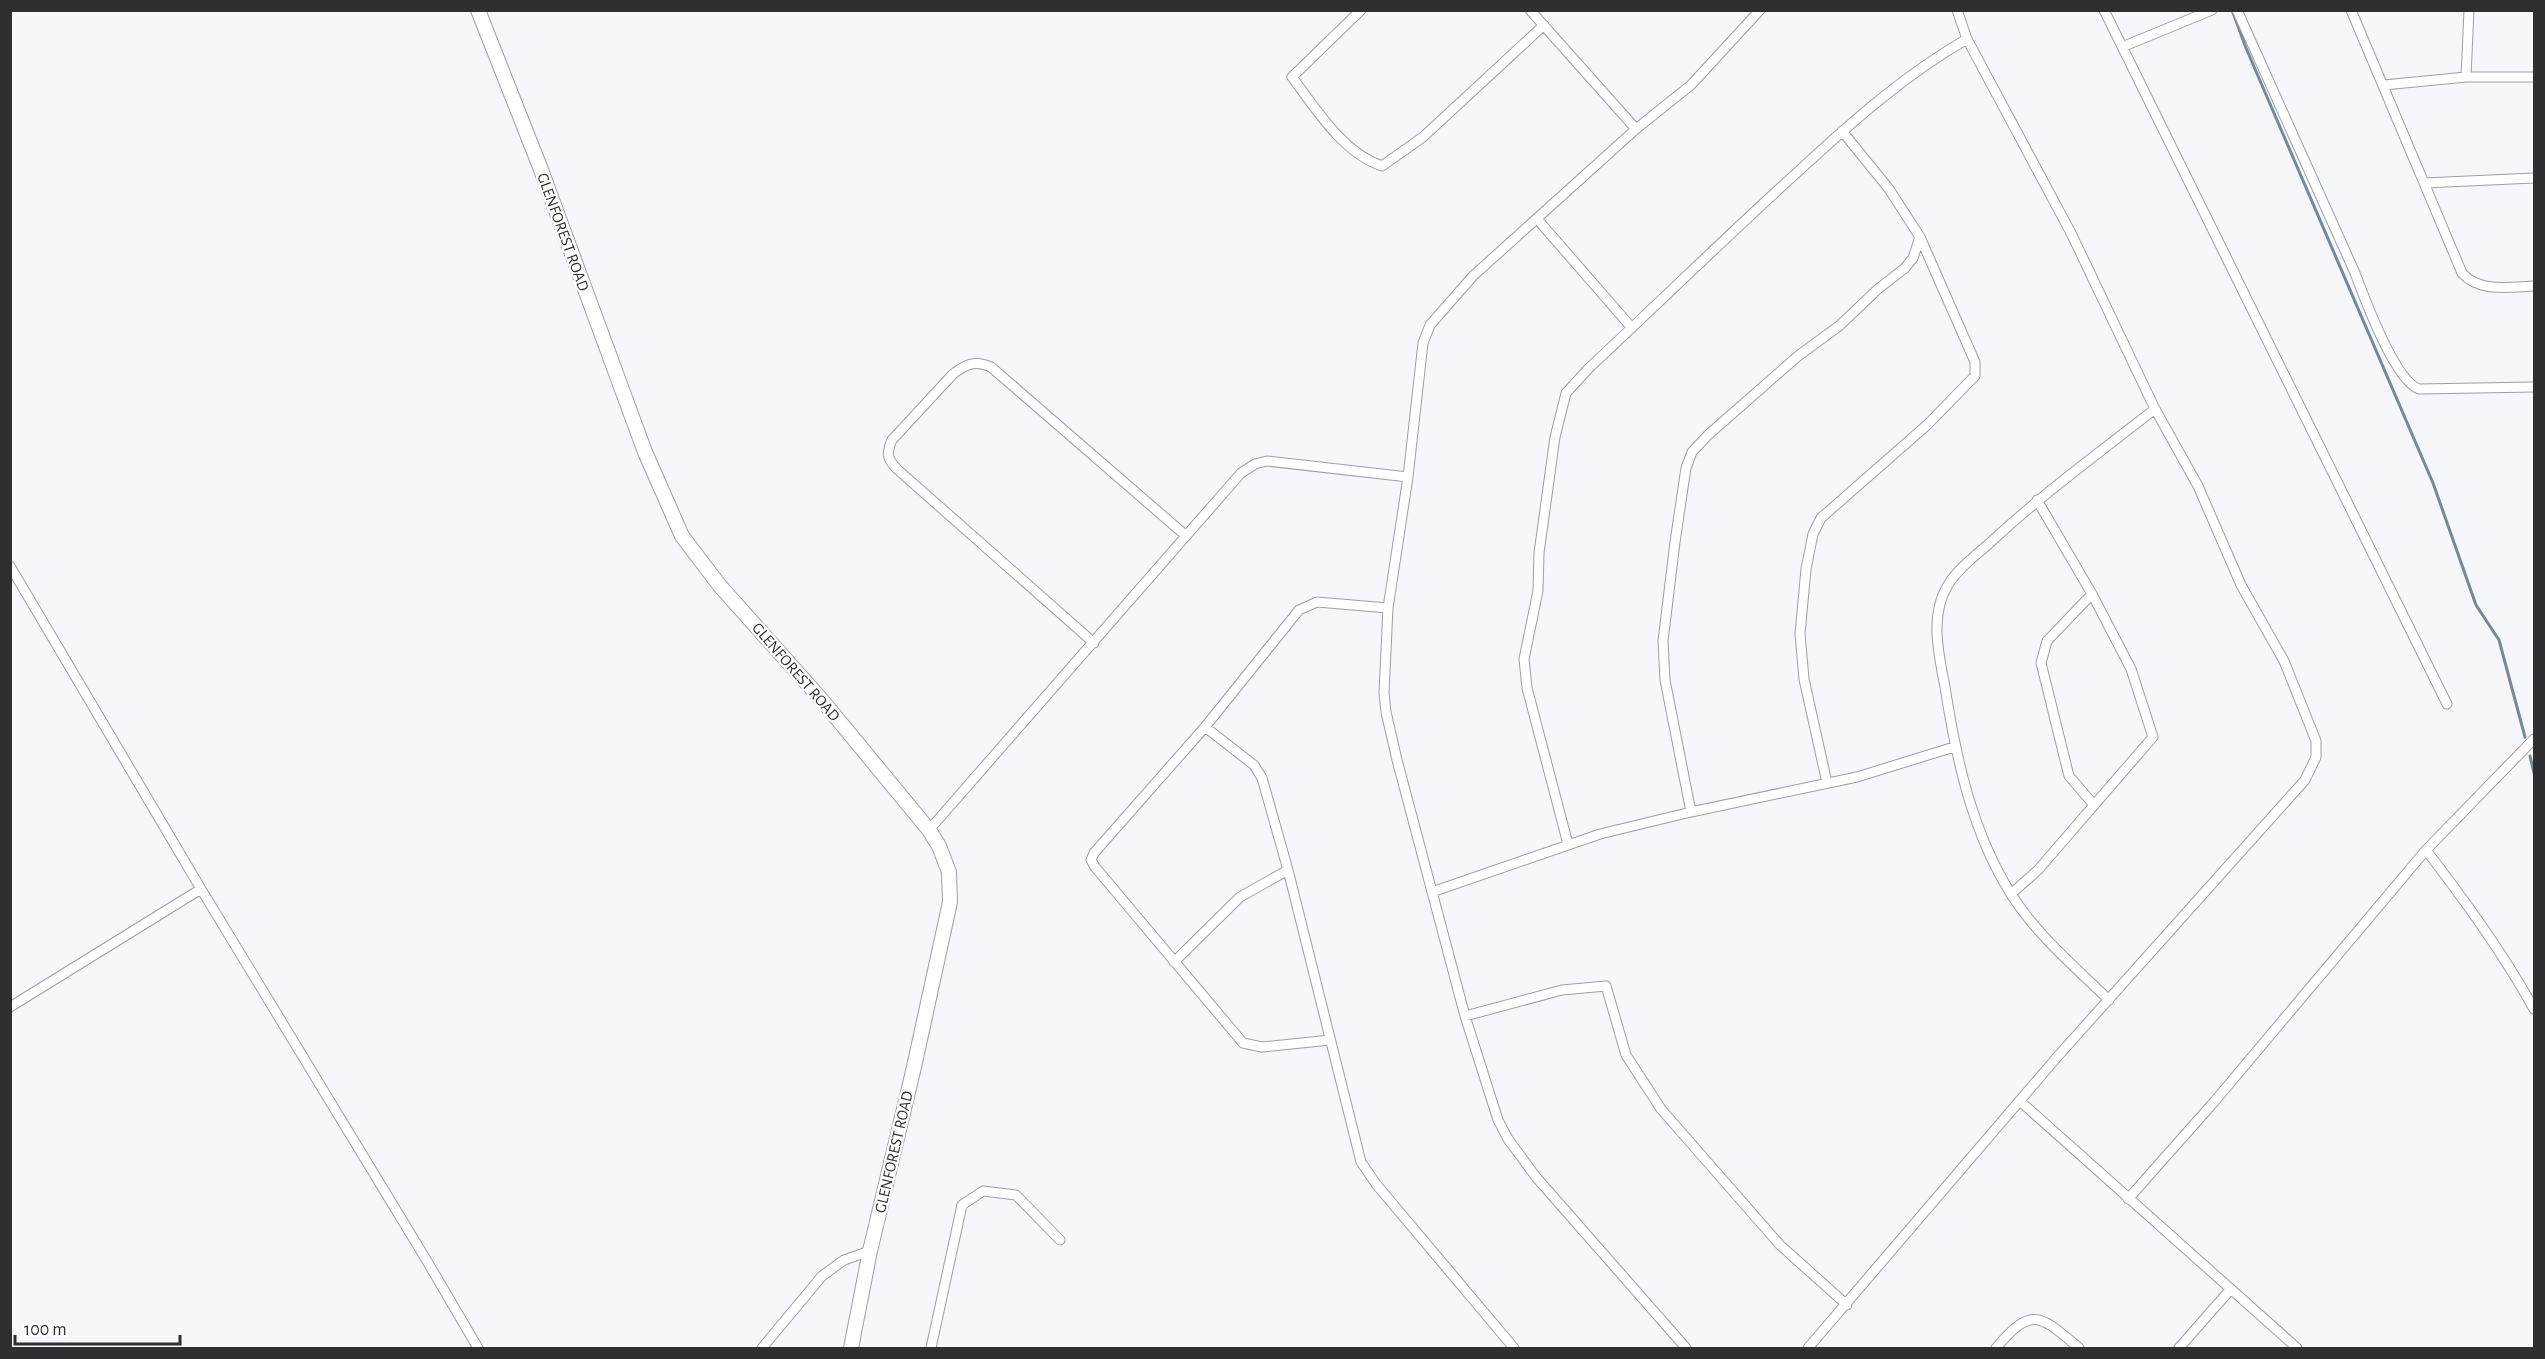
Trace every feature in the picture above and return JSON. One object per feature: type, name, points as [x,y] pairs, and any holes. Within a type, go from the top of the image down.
[{"type":"street","name":"GLENFOREST ROAD","points":[[478,10],[540,167],[645,452],[682,536],[720,586],[821,699],[929,830],[947,865],[951,887],[950,902],[870,1251],[851,1348]]},
{"type":"street","points":[[1361,10],[1292,77],[1328,124],[1366,160],[1382,166],[1423,137],[1544,25]]},
{"type":"street","points":[[1530,10],[1636,129]]},
{"type":"street","points":[[1686,1348],[1536,1177],[1508,1139],[1498,1120],[1465,1016],[1386,712],[1384,693],[1388,608],[1408,477],[1423,343],[1430,325],[1473,276],[1538,220],[1636,129],[1691,85],[1760,10]]},
{"type":"street","points":[[1808,1348],[2109,1000],[2305,780],[2317,750],[2316,741],[2284,661],[2255,612],[2198,486],[2155,409],[2071,233],[1967,39],[1957,10]]},
{"type":"street","points":[[2104,10],[2447,704]]},
{"type":"street","points":[[2122,47],[2212,10]]},
{"type":"street","points":[[2237,10],[2355,273],[2371,315],[2392,357],[2409,383],[2419,389],[2535,387]]},
{"type":"street","points":[[2351,10],[2454,258],[2468,280],[2486,286],[2535,286]]},
{"type":"street","points":[[2466,77],[2469,10]]},
{"type":"street","points":[[1568,844],[1527,688],[1524,648],[1538,591],[1539,553],[1555,437],[1566,393],[1583,374],[1842,131],[1931,59],[1967,39]]},
{"type":"street","points":[[2384,85],[2466,77],[2535,77]]},
{"type":"street","points":[[1827,783],[1804,679],[1800,634],[1806,569],[1813,534],[1821,518],[1840,499],[1927,425],[1975,376],[1975,362],[1920,237],[1889,189],[1842,131]]},
{"type":"street","points":[[2424,183],[2535,178]]},
{"type":"street","points":[[1538,220],[1632,328]]},
{"type":"street","points":[[1691,812],[1665,681],[1663,660],[1675,542],[1683,483],[1689,459],[1708,435],[1798,356],[1839,326],[1878,289],[1905,268],[1913,258],[1920,237]]},
{"type":"street","points":[[1094,643],[897,469],[889,460],[887,450],[892,440],[953,374],[964,365],[973,362],[983,364],[991,367],[1185,535]]},
{"type":"street","points":[[2109,1000],[2034,926],[2011,894],[1991,858],[1972,807],[1954,747],[1937,641],[1938,616],[1948,585],[1966,564],[2037,500],[2155,409]]},
{"type":"street","points":[[929,830],[1241,473],[1255,464],[1267,461],[1408,477]]},
{"type":"street","points":[[2011,894],[2038,870],[2153,737],[2131,669],[2092,594],[2037,500]]},
{"type":"street","points":[[10,566],[201,889],[478,1348]]},
{"type":"street","points":[[2092,594],[2047,641],[2042,663],[2069,776],[2094,805]]},
{"type":"street","points":[[1330,1040],[1262,1047],[1249,1046],[1239,1039],[1091,860],[1094,853],[1305,606],[1317,602],[1388,608]]},
{"type":"street","points":[[1204,727],[1259,771],[1288,870],[1357,1151],[1368,1173],[1514,1348]]},
{"type":"street","points":[[2128,1199],[2214,1102],[2426,850],[2535,739]]},
{"type":"street","points":[[1432,892],[1568,844],[1691,812],[1857,777],[1954,747]]},
{"type":"street","points":[[2426,850],[2461,896],[2517,978],[2535,1009]]},
{"type":"street","points":[[1174,962],[1240,897],[1288,870]]},
{"type":"street","points":[[10,1007],[201,889]]},
{"type":"street","points":[[1465,1016],[1562,990],[1606,986],[1626,1055],[1661,1109],[1780,1245],[1847,1305]]},
{"type":"street","points":[[2020,1102],[2297,1348]]},
{"type":"street","points":[[932,1348],[962,1205],[983,1191],[1016,1195],[1060,1240]]},
{"type":"street","points":[[762,1348],[822,1276],[844,1260],[870,1251]]},
{"type":"street","points":[[2179,1348],[2230,1290]]},
{"type":"street","points":[[1996,1348],[2013,1328],[2028,1320],[2047,1323],[2079,1348]]},
{"type":"waterway","points":[[2232,10],[2246,48],[2433,483],[2476,605],[2499,640],[2525,737]]},
{"type":"waterway","points":[[2530,756],[2534,773]]}]
